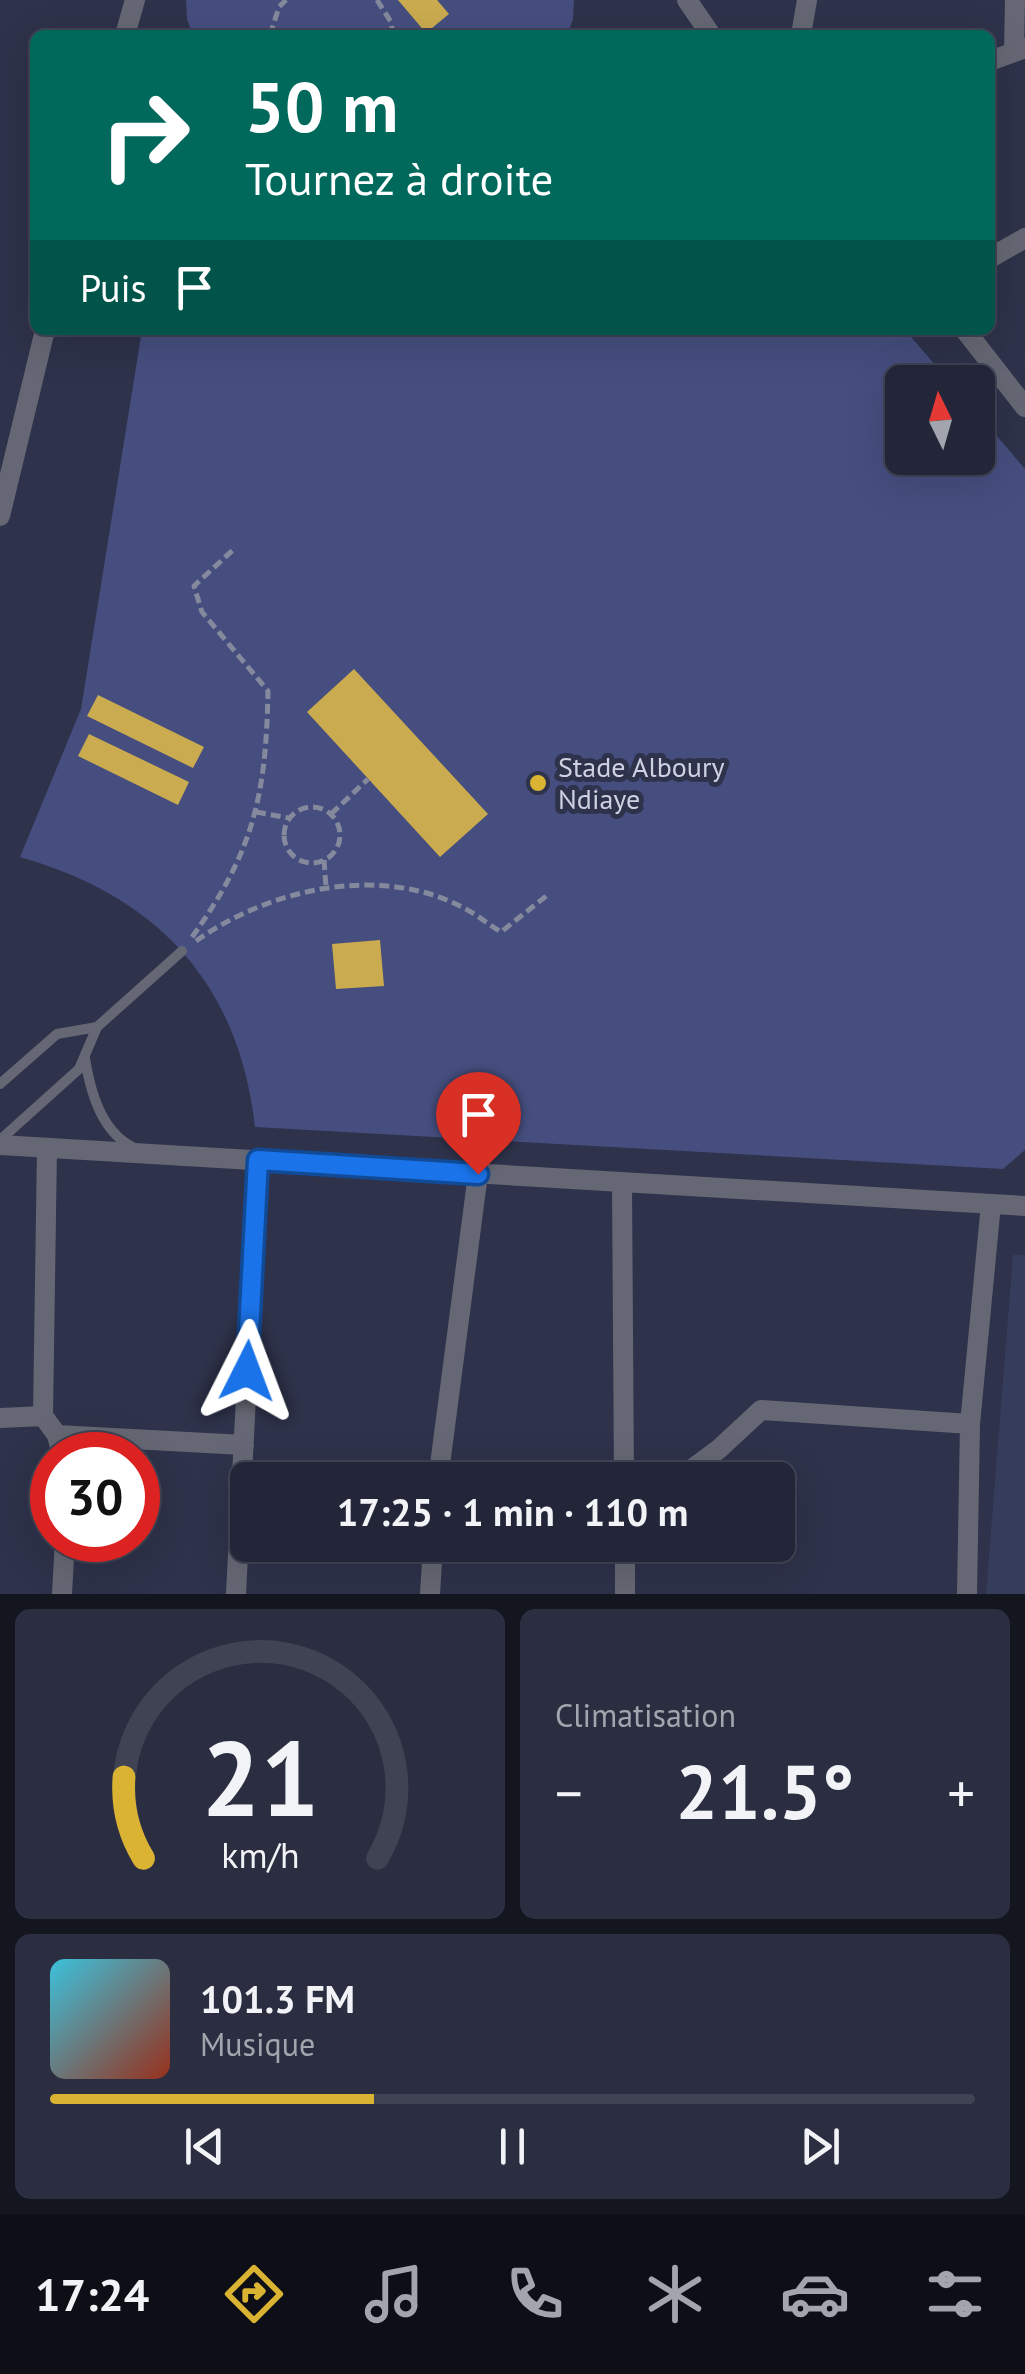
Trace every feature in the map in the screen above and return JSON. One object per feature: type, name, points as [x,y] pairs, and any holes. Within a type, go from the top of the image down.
[{"type":"street","points":[[126,30],[135,0]]},
{"type":"street","points":[[687,0],[708,30]]},
{"type":"street","points":[[802,30],[807,0]]},
{"type":"street","points":[[995,59],[1020,50],[1015,0]]},
{"type":"street","points":[[995,255],[1025,238]]},
{"type":"street","points":[[0,516],[44,335]]},
{"type":"street","points":[[969,335],[1025,407]]},
{"type":"street","points":[[0,1142],[47,1148],[1025,1206]]},
{"type":"street","points":[[47,1148],[43,1416],[52,1432]]},
{"type":"street","points":[[236,1594],[258,1160]]},
{"type":"street","points":[[440,1462],[478,1174]]},
{"type":"street","points":[[622,1182],[624,1462]]},
{"type":"street","points":[[967,1594],[970,1424],[991,1204]]},
{"type":"street","points":[[700,1462],[761,1410],[970,1424]]},
{"type":"street","points":[[0,1418],[43,1416]]},
{"type":"street","points":[[160,1444],[244,1444]]},
{"type":"street","points":[[62,1594],[63,1562]]},
{"type":"street","points":[[430,1594],[432,1562]]},
{"type":"street","points":[[625,1562],[626,1594]]},
{"type":"lane","points":[[0,1142],[79,1069],[97,1026],[182,951]]},
{"type":"lane","points":[[0,1084],[56,1034],[97,1026]]},
{"type":"lane","points":[[85,1056],[90,1091],[106,1122],[129,1146],[156,1154]]},
{"type":"path","points":[[272,30],[279,7],[286,0]]},
{"type":"path","points":[[378,0],[392,30]]},
{"type":"path","points":[[182,951],[218,900],[244,851],[256,812],[267,740],[268,691],[202,612],[194,586],[236,548]]},
{"type":"path","points":[[331,814],[368,779]]},
{"type":"path","points":[[304,808],[323,809],[331,814],[340,840],[331,855],[306,862],[290,853],[284,836],[289,818],[304,808]]},
{"type":"path","points":[[256,812],[289,818]]},
{"type":"path","points":[[324,860],[326,888]]},
{"type":"path","points":[[182,951],[209,932],[262,906],[326,888],[372,884],[418,891],[460,906],[501,932],[550,893]]},
{"type":"shaded area","points":[[186,0],[574,0],[569,30],[191,30]]},
{"type":"shaded area","name":"Stade Alboury Ndiaye","points":[[141,335],[909,335],[935,365],[885,365],[885,475],[995,475],[995,434],[1025,469],[1025,1150],[1003,1169],[255,1127],[246,1076],[231,1030],[210,989],[183,953],[150,922],[112,895],[20,857],[81,709]]},
{"type":"shaded area","points":[[1013,1255],[1025,1255],[1025,1594],[986,1594]]},
{"type":"building","points":[[398,0],[437,0],[449,14],[430,30],[423,30]]},
{"type":"building","points":[[354,669],[488,814],[440,857],[307,712]]},
{"type":"building","points":[[98,695],[204,747],[193,768],[87,716]]},
{"type":"building","points":[[89,734],[189,782],[178,805],[78,756]]},
{"type":"building","points":[[380,940],[384,986],[336,989],[332,944]]},
{"type":"place","name":"Stade Alboury Ndiaye","points":[[538,783]]},
{"type":"route","points":[[247,1371],[258,1160],[478,1174]]}]
